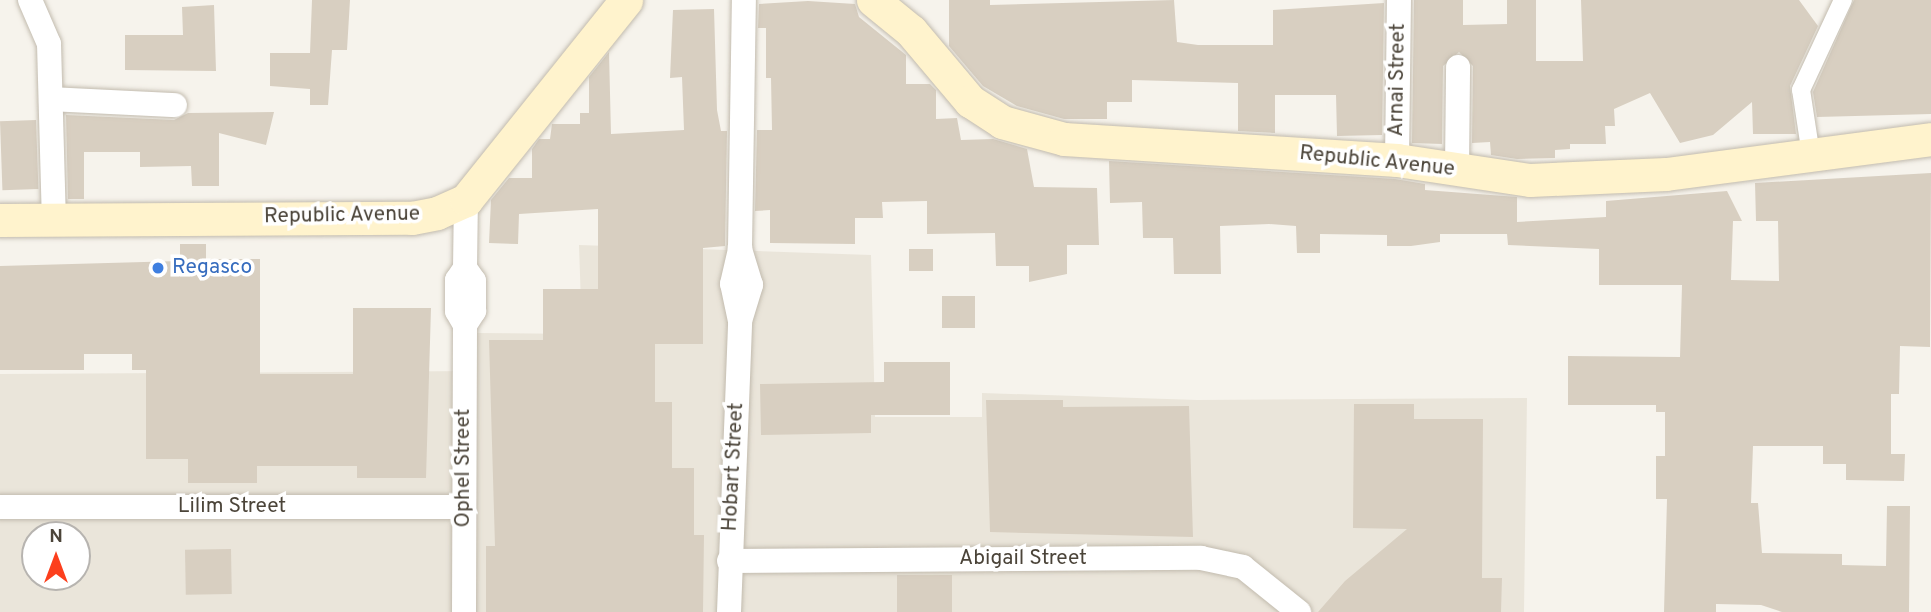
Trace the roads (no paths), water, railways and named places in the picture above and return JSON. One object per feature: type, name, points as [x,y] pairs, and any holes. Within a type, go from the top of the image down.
[{"type":"main road","points":[[466,200],[626,0]]},
{"type":"main road","name":"Republic Avenue","points":[[873,0],[911,31],[970,101],[1002,122],[1035,133],[1111,143],[1397,160],[1530,180],[1593,180],[1931,139]]},
{"type":"main road","name":"Republic Avenue","points":[[0,220],[412,218],[466,200]]},
{"type":"street","points":[[30,0],[49,44],[54,220]]},
{"type":"street","name":"Hobart Street","points":[[729,612],[740,321],[732,284],[740,248],[744,0]]},
{"type":"street","name":"Arnai Street","points":[[1397,160],[1399,0]]},
{"type":"street","points":[[1811,155],[1801,90],[1843,0]]},
{"type":"street","points":[[1457,169],[1458,66]]},
{"type":"street","points":[[51,99],[175,105]]},
{"type":"street","name":"Ophel Street","points":[[464,612],[465,325],[474,311],[474,281],[465,268],[466,200]]},
{"type":"street","name":"Lilim Street","points":[[0,507],[464,507]]},
{"type":"street","name":"Abigail Street","points":[[729,561],[1201,558],[1243,567],[1299,612]]},
{"type":"place","name":"Regasco","points":[[158,268]]}]
